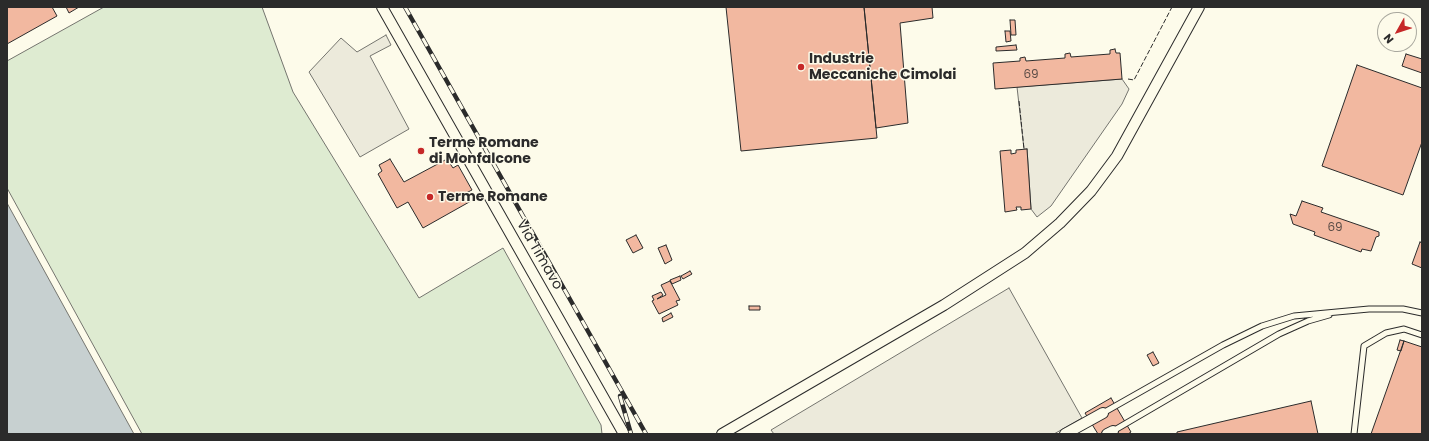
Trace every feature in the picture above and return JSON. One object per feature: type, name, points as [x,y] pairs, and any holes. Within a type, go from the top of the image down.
[{"type":"street","name":"Via Timavo","points":[[382,7],[624,434]]},
{"type":"street","points":[[722,434],[944,305],[1025,253],[1060,223],[1092,191],[1117,156],[1199,7]]},
{"type":"street","points":[[1065,434],[1103,413]]},
{"type":"lane","points":[[1103,413],[1262,326],[1294,316],[1368,309],[1403,309],[1422,313]]},
{"type":"lane","points":[[1110,432],[1279,334],[1308,321],[1341,312]]},
{"type":"lane","points":[[1354,434],[1364,346],[1386,333],[1404,329],[1422,335]]},
{"type":"green space","points":[[104,7],[262,7],[293,92],[419,298],[503,248],[601,425],[602,434],[142,434],[7,188],[7,61]]},
{"type":"shaded area","points":[[386,35],[391,45],[370,56],[409,129],[360,157],[309,72],[341,38],[357,52]]},
{"type":"shaded area","points":[[1122,79],[1129,89],[1122,104],[1051,206],[1037,217],[1031,209],[1027,149],[1024,149],[1017,87]]},
{"type":"shaded area","points":[[7,203],[134,434],[7,434]]},
{"type":"shaded area","points":[[1009,288],[1082,418],[1054,434],[774,434],[771,430]]},
{"type":"building","points":[[7,7],[52,7],[57,16],[7,44]]},
{"type":"building","points":[[66,7],[79,7],[69,13]]},
{"type":"building","name":"Industrie Meccaniche Cimolai","points":[[726,7],[864,7],[877,138],[741,151]]},
{"type":"building","points":[[864,7],[932,7],[933,18],[900,23],[908,123],[876,128]]},
{"type":"building","points":[[1010,20],[1015,20],[1016,35],[1011,35]]},
{"type":"building","points":[[1005,31],[1010,31],[1011,41],[1006,42]]},
{"type":"building","points":[[1016,45],[1017,50],[996,51],[996,47]]},
{"type":"building","points":[[1115,49],[1116,53],[1120,53],[1122,79],[995,89],[993,63],[1020,61],[1020,58],[1025,57],[1026,61],[1065,58],[1065,54],[1070,53],[1071,57],[1110,54],[1110,50]]},
{"type":"building","points":[[1406,54],[1422,59],[1422,73],[1402,66]]},
{"type":"building","points":[[1357,65],[1422,88],[1422,142],[1403,195],[1322,166]]},
{"type":"building","points":[[1027,149],[1031,209],[1021,210],[1021,207],[1016,207],[1017,210],[1005,212],[1000,151],[1011,150],[1011,154],[1016,153],[1016,150]]},
{"type":"building","name":"Terme Romane","points":[[390,159],[404,182],[447,159],[453,168],[458,165],[472,190],[466,193],[471,201],[423,228],[408,202],[397,208],[378,174],[382,171],[379,165]]},
{"type":"building","points":[[1302,201],[1323,208],[1321,212],[1379,232],[1379,236],[1376,237],[1371,251],[1362,249],[1361,252],[1314,235],[1315,232],[1293,224],[1290,214],[1296,216]]},
{"type":"building","points":[[636,235],[643,248],[633,253],[626,240]]},
{"type":"building","points":[[1420,242],[1422,243],[1422,268],[1412,264]]},
{"type":"building","points":[[666,245],[672,260],[665,264],[658,248]]},
{"type":"building","points":[[690,271],[692,274],[683,279],[681,276]]},
{"type":"building","points":[[680,276],[681,280],[672,284],[670,280]]},
{"type":"building","points":[[670,281],[680,300],[676,301],[678,305],[659,314],[652,301],[654,300],[652,296],[661,292],[663,295],[657,299],[666,295],[661,285]]},
{"type":"building","points":[[749,306],[760,306],[760,310],[749,310]]},
{"type":"building","points":[[671,313],[673,317],[663,322],[662,318]]},
{"type":"building","points":[[1400,340],[1404,341],[1401,351],[1397,350]]},
{"type":"building","points":[[1404,341],[1422,347],[1422,434],[1371,434]]},
{"type":"building","points":[[1153,352],[1159,363],[1153,366],[1147,355]]},
{"type":"building","points":[[1111,398],[1131,432],[1128,434],[1098,434],[1085,413]]},
{"type":"building","points":[[1311,401],[1318,434],[1177,434],[1177,432]]},
{"type":"railway","points":[[405,7],[646,434]]},
{"type":"railway","points":[[620,396],[631,434]]},
{"type":"fence","points":[[1128,79],[1134,80],[1172,7]]},
{"type":"fence","points":[[1019,101],[1024,149]]},
{"type":"place","name":"Industrie Meccaniche Cimolai","points":[[801,67]]},
{"type":"place","name":"Terme Romane di Monfalcone","points":[[421,151]]},
{"type":"place","name":"Terme Romane","points":[[430,197]]}]
